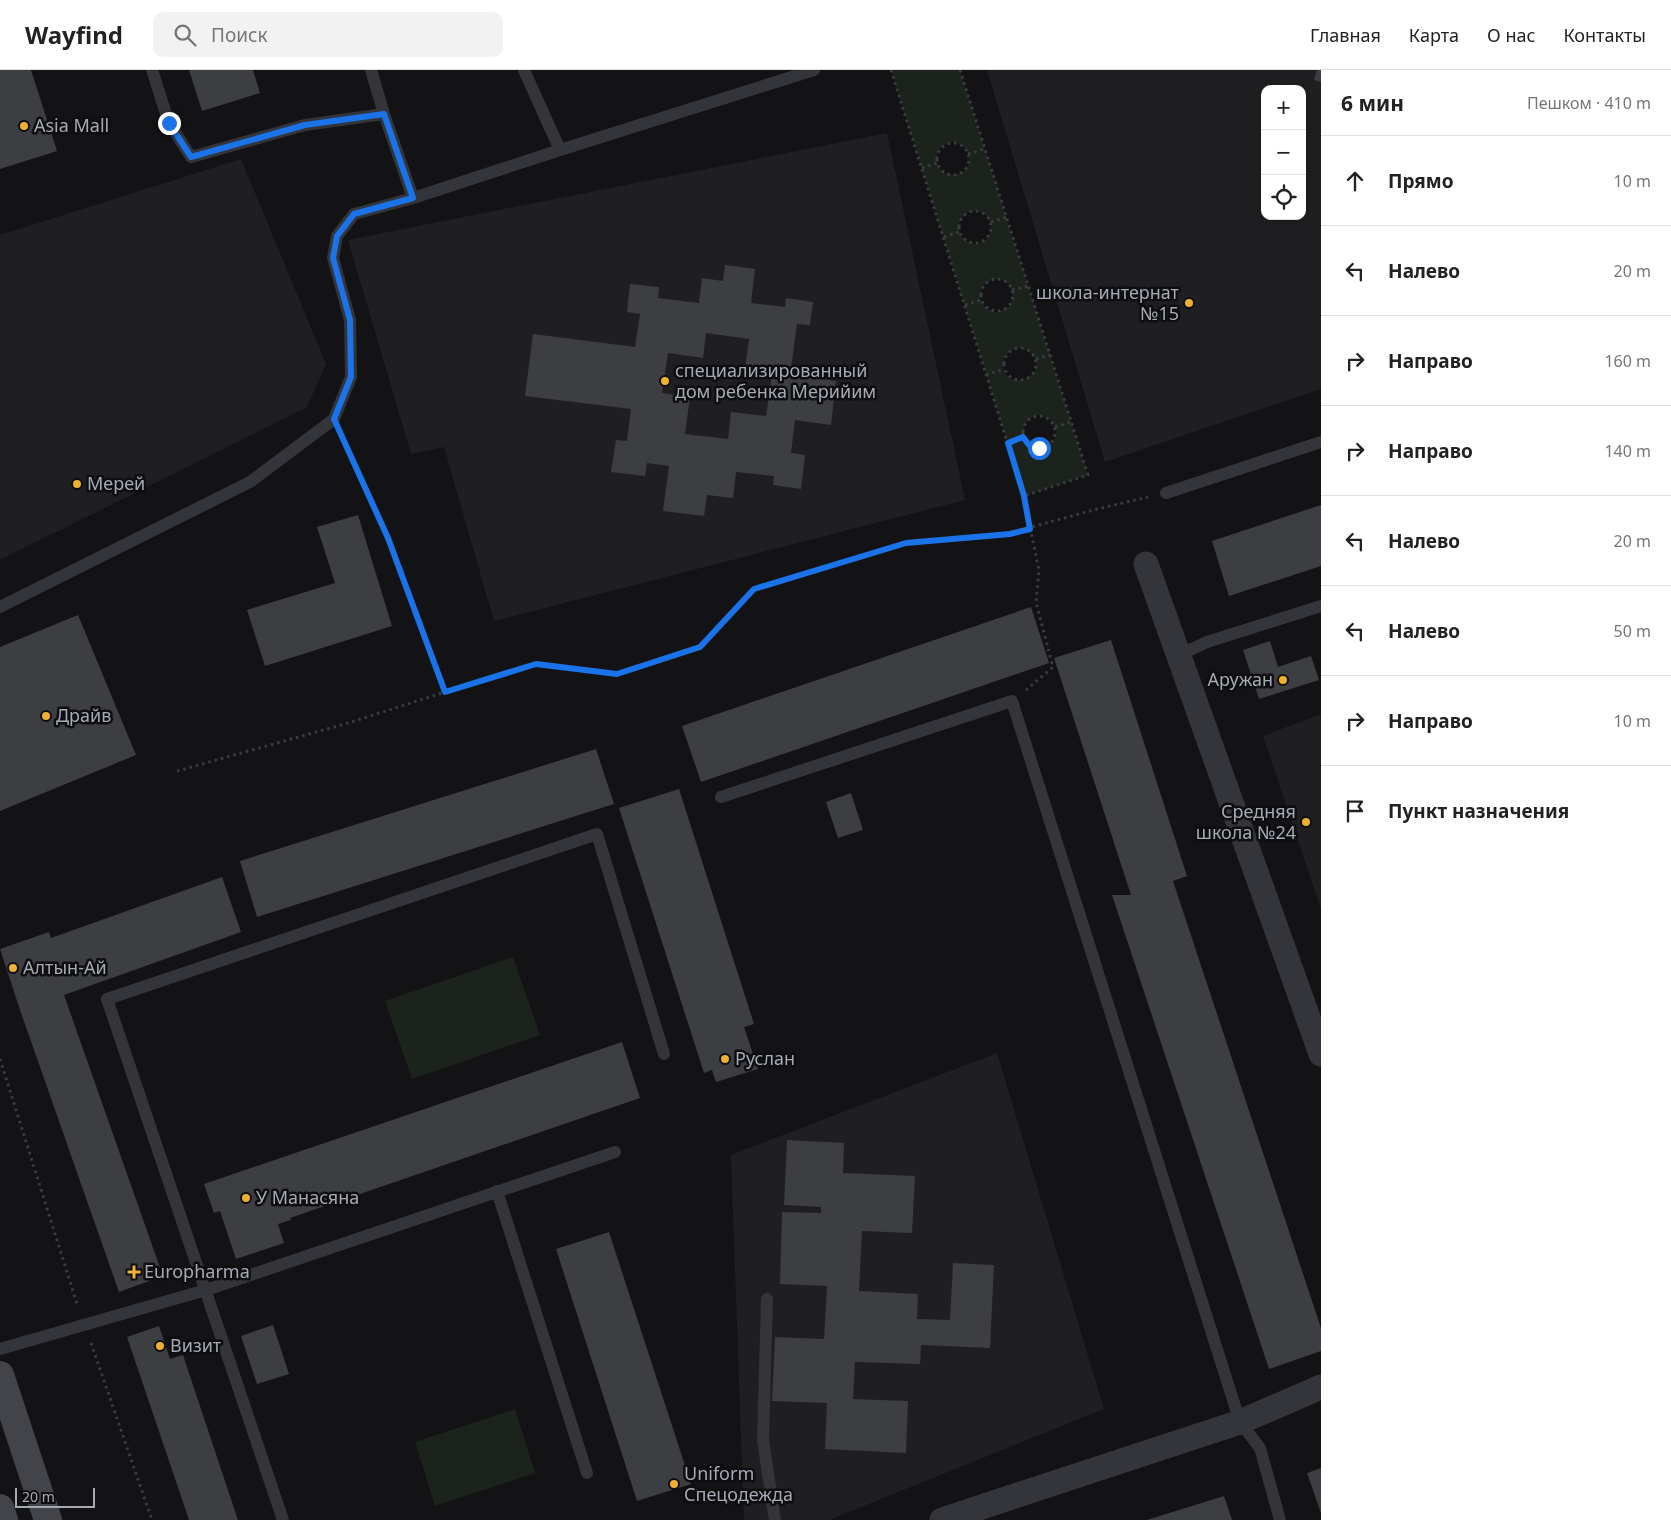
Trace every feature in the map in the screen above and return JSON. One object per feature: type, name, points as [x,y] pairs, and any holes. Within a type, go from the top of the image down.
[{"type":"main road","points":[[0,1375],[48,1520]]},
{"type":"main road","points":[[0,1508],[4,1520]]},
{"type":"street","points":[[1146,564],[1321,1054]]},
{"type":"street","points":[[942,1520],[1240,1422],[1321,1387]]},
{"type":"lane","points":[[152,70],[169,123],[191,157],[305,125],[384,114]]},
{"type":"lane","points":[[372,70],[384,114],[413,198]]},
{"type":"lane","points":[[524,70],[560,150]]},
{"type":"lane","points":[[0,607],[250,482],[334,419],[351,377],[350,320],[333,258],[337,236],[354,214],[413,198],[814,70]]},
{"type":"lane","points":[[1166,493],[1321,442]]},
{"type":"lane","points":[[1178,655],[1207,642],[1321,606]]},
{"type":"lane","points":[[721,797],[1012,701],[1240,1422],[1260,1448],[1280,1520]]},
{"type":"lane","points":[[283,1520],[107,999],[597,834],[664,1054]]},
{"type":"lane","points":[[0,1349],[206,1290],[615,1152]]},
{"type":"lane","points":[[497,1191],[587,1473]]},
{"type":"lane","points":[[767,1299],[762,1440],[774,1520]]},
{"type":"path","points":[[891,70],[1024,496],[1039,571],[1036,602],[1053,667],[1012,701]]},
{"type":"path","points":[[960,70],[1088,475],[1024,496]]},
{"type":"path","points":[[956,142],[966,149],[968,154],[968,164],[958,174],[947,174],[939,168],[937,163],[938,152],[945,144],[956,142]]},
{"type":"path","points":[[968,154],[985,148]]},
{"type":"path","points":[[922,168],[937,163]]},
{"type":"path","points":[[970,212],[985,214],[990,222],[990,234],[977,244],[966,241],[959,232],[959,222],[962,217],[970,212]]},
{"type":"path","points":[[990,222],[1007,217]]},
{"type":"path","points":[[944,237],[959,232]]},
{"type":"path","points":[[992,280],[1002,280],[1012,290],[1012,302],[1004,310],[993,311],[983,305],[981,300],[980,295],[983,285],[992,280]]},
{"type":"path","points":[[1012,290],[1028,286]]},
{"type":"path","points":[[965,305],[981,300]]},
{"type":"path","points":[[1018,348],[1029,350],[1036,360],[1035,370],[1025,380],[1010,378],[1004,369],[1003,364],[1008,353],[1018,348]]},
{"type":"path","points":[[1036,360],[1050,355]]},
{"type":"path","points":[[986,375],[1004,369]]},
{"type":"path","points":[[1032,417],[1048,418],[1055,427],[1055,437],[1044,448],[1034,448],[1023,437],[1024,425],[1032,417]]},
{"type":"path","points":[[334,419],[388,538],[445,692]]},
{"type":"path","points":[[1055,427],[1071,422]]},
{"type":"path","points":[[1008,443],[1023,437]]},
{"type":"path","points":[[177,771],[345,724],[536,664],[617,674],[700,647],[754,589],[906,543],[1010,534],[1097,509],[1166,493]]},
{"type":"path","points":[[0,1059],[84,1325],[152,1520]]},
{"type":"shaded area","points":[[891,70],[960,70],[1088,475],[1024,496]],"holes":[[[951,142],[956,142],[966,149],[969,161],[966,169],[960,173],[952,174],[944,172],[938,167],[937,158],[941,147]],[[980,212],[990,221],[991,229],[987,239],[977,244],[969,242],[960,233],[959,222],[968,213]],[[997,279],[1009,285],[1012,293],[1009,307],[998,312],[990,310],[985,306],[980,296],[981,290],[989,281]],[[1018,348],[1029,351],[1036,361],[1036,369],[1032,375],[1024,379],[1016,380],[1009,378],[1004,371],[1004,361],[1007,354]],[[1037,415],[1048,418],[1055,428],[1056,436],[1051,442],[1044,446],[1036,447],[1029,445],[1024,438],[1024,428],[1032,417]]]},
{"type":"shaded area","name":"школа-интернат №15","points":[[987,70],[1321,70],[1321,389],[1105,462]]},
{"type":"shaded area","name":"специализированный дом ребенка Мерийим","points":[[887,133],[965,500],[494,621],[444,447],[411,454],[348,240]]},
{"type":"shaded area","points":[[241,159],[326,364],[307,407],[0,560],[0,235]]},
{"type":"shaded area","name":"Средняя школа №24","points":[[1321,714],[1321,909],[1263,736]]},
{"type":"shaded area","points":[[513,957],[540,1035],[412,1079],[385,1001]]},
{"type":"shaded area","points":[[997,1053],[1104,1409],[829,1520],[744,1520],[731,1155]]},
{"type":"shaded area","points":[[515,1409],[535,1473],[435,1506],[415,1442]]},
{"type":"building","name":"Asia Mall","points":[[0,70],[31,70],[57,151],[0,169]]},
{"type":"building","points":[[189,70],[253,70],[260,93],[202,111]]},
{"type":"building","points":[[1317,70],[1321,70],[1321,82],[1314,80]]},
{"type":"building","points":[[725,265],[755,269],[751,303],[785,307],[786,298],[813,302],[810,325],[797,324],[790,375],[836,381],[831,425],[795,420],[791,453],[805,455],[801,489],[773,485],[774,476],[736,472],[733,498],[707,495],[704,516],[663,511],[669,466],[647,463],[645,476],[611,472],[616,440],[627,441],[631,409],[525,396],[533,334],[635,347],[640,314],[627,312],[630,284],[659,287],[658,298],[699,303],[702,278],[723,281]],"holes":[[[706,333],[749,339],[745,370],[772,373],[766,416],[731,412],[728,439],[685,434],[690,397],[662,393],[668,353],[703,358]]]},
{"type":"building","points":[[1321,505],[1321,566],[1229,596],[1212,541]]},
{"type":"building","points":[[358,515],[392,626],[265,666],[247,610],[335,583],[317,527]]},
{"type":"building","points":[[1031,607],[1049,663],[701,782],[682,726]]},
{"type":"building","points":[[78,615],[136,755],[0,811],[0,647]]},
{"type":"building","points":[[1111,640],[1187,876],[1173,881],[1321,1328],[1321,1351],[1269,1369],[1112,895],[1131,895],[1054,658]]},
{"type":"building","points":[[1270,641],[1278,667],[1311,656],[1319,680],[1259,699],[1243,650]]},
{"type":"building","points":[[596,749],[614,804],[257,917],[240,861]]},
{"type":"building","points":[[679,789],[754,1024],[744,1027],[758,1069],[716,1082],[712,1070],[704,1073],[619,808]]},
{"type":"building","points":[[851,793],[863,830],[838,838],[826,802]]},
{"type":"building","points":[[222,877],[241,932],[64,995],[163,1276],[119,1292],[0,949],[49,932],[51,938]]},
{"type":"building","points":[[622,1042],[640,1098],[290,1218],[291,1220],[278,1224],[284,1243],[236,1259],[220,1211],[214,1213],[204,1184]]},
{"type":"building","points":[[787,1140],[844,1143],[843,1173],[915,1176],[912,1233],[862,1231],[859,1291],[918,1294],[917,1319],[950,1320],[953,1263],[994,1265],[990,1348],[921,1345],[920,1364],[855,1362],[853,1399],[908,1401],[906,1453],[825,1449],[827,1403],[772,1401],[775,1337],[824,1339],[827,1286],[780,1284],[782,1212],[821,1213],[821,1207],[784,1205]]},
{"type":"building","points":[[609,1232],[691,1484],[637,1501],[556,1249]]},
{"type":"building","points":[[273,1325],[289,1374],[257,1384],[241,1336]]},
{"type":"building","points":[[159,1326],[170,1359],[183,1355],[238,1520],[189,1520],[127,1337]]},
{"type":"building","points":[[1321,1468],[1321,1513],[1307,1473]]},
{"type":"building","points":[[1224,1496],[1232,1520],[1147,1520]]},
{"type":"place","name":"Asia Mall","points":[[24,126]]},
{"type":"place","name":"школа-интернат №15","points":[[1189,303]]},
{"type":"place","name":"специализированный дом ребенка Мерийим","points":[[665,381]]},
{"type":"place","name":"Мерей","points":[[77,484]]},
{"type":"place","name":"Аружан","points":[[1283,680]]},
{"type":"place","name":"Драйв","points":[[46,716]]},
{"type":"place","name":"Средняя школа №24","points":[[1306,822]]},
{"type":"place","name":"Алтын-Ай","points":[[13,968]]},
{"type":"place","name":"Руслан","points":[[725,1059]]},
{"type":"place","name":"У Манасяна","points":[[246,1198]]},
{"type":"place","name":"Europharma","points":[[134,1272]]},
{"type":"place","name":"Визит","points":[[160,1346]]},
{"type":"place","name":"Uniform Спецодежда","points":[[674,1484]]},
{"type":"route","points":[[169,123],[191,157],[305,125],[384,114],[413,198],[354,214],[337,236],[333,258],[350,320],[351,377],[334,419],[388,538],[445,692],[536,664],[617,674],[700,647],[754,589],[906,543],[1010,534],[1030,529],[1024,496],[1008,443],[1023,437],[1029,445],[1039,448]]}]
